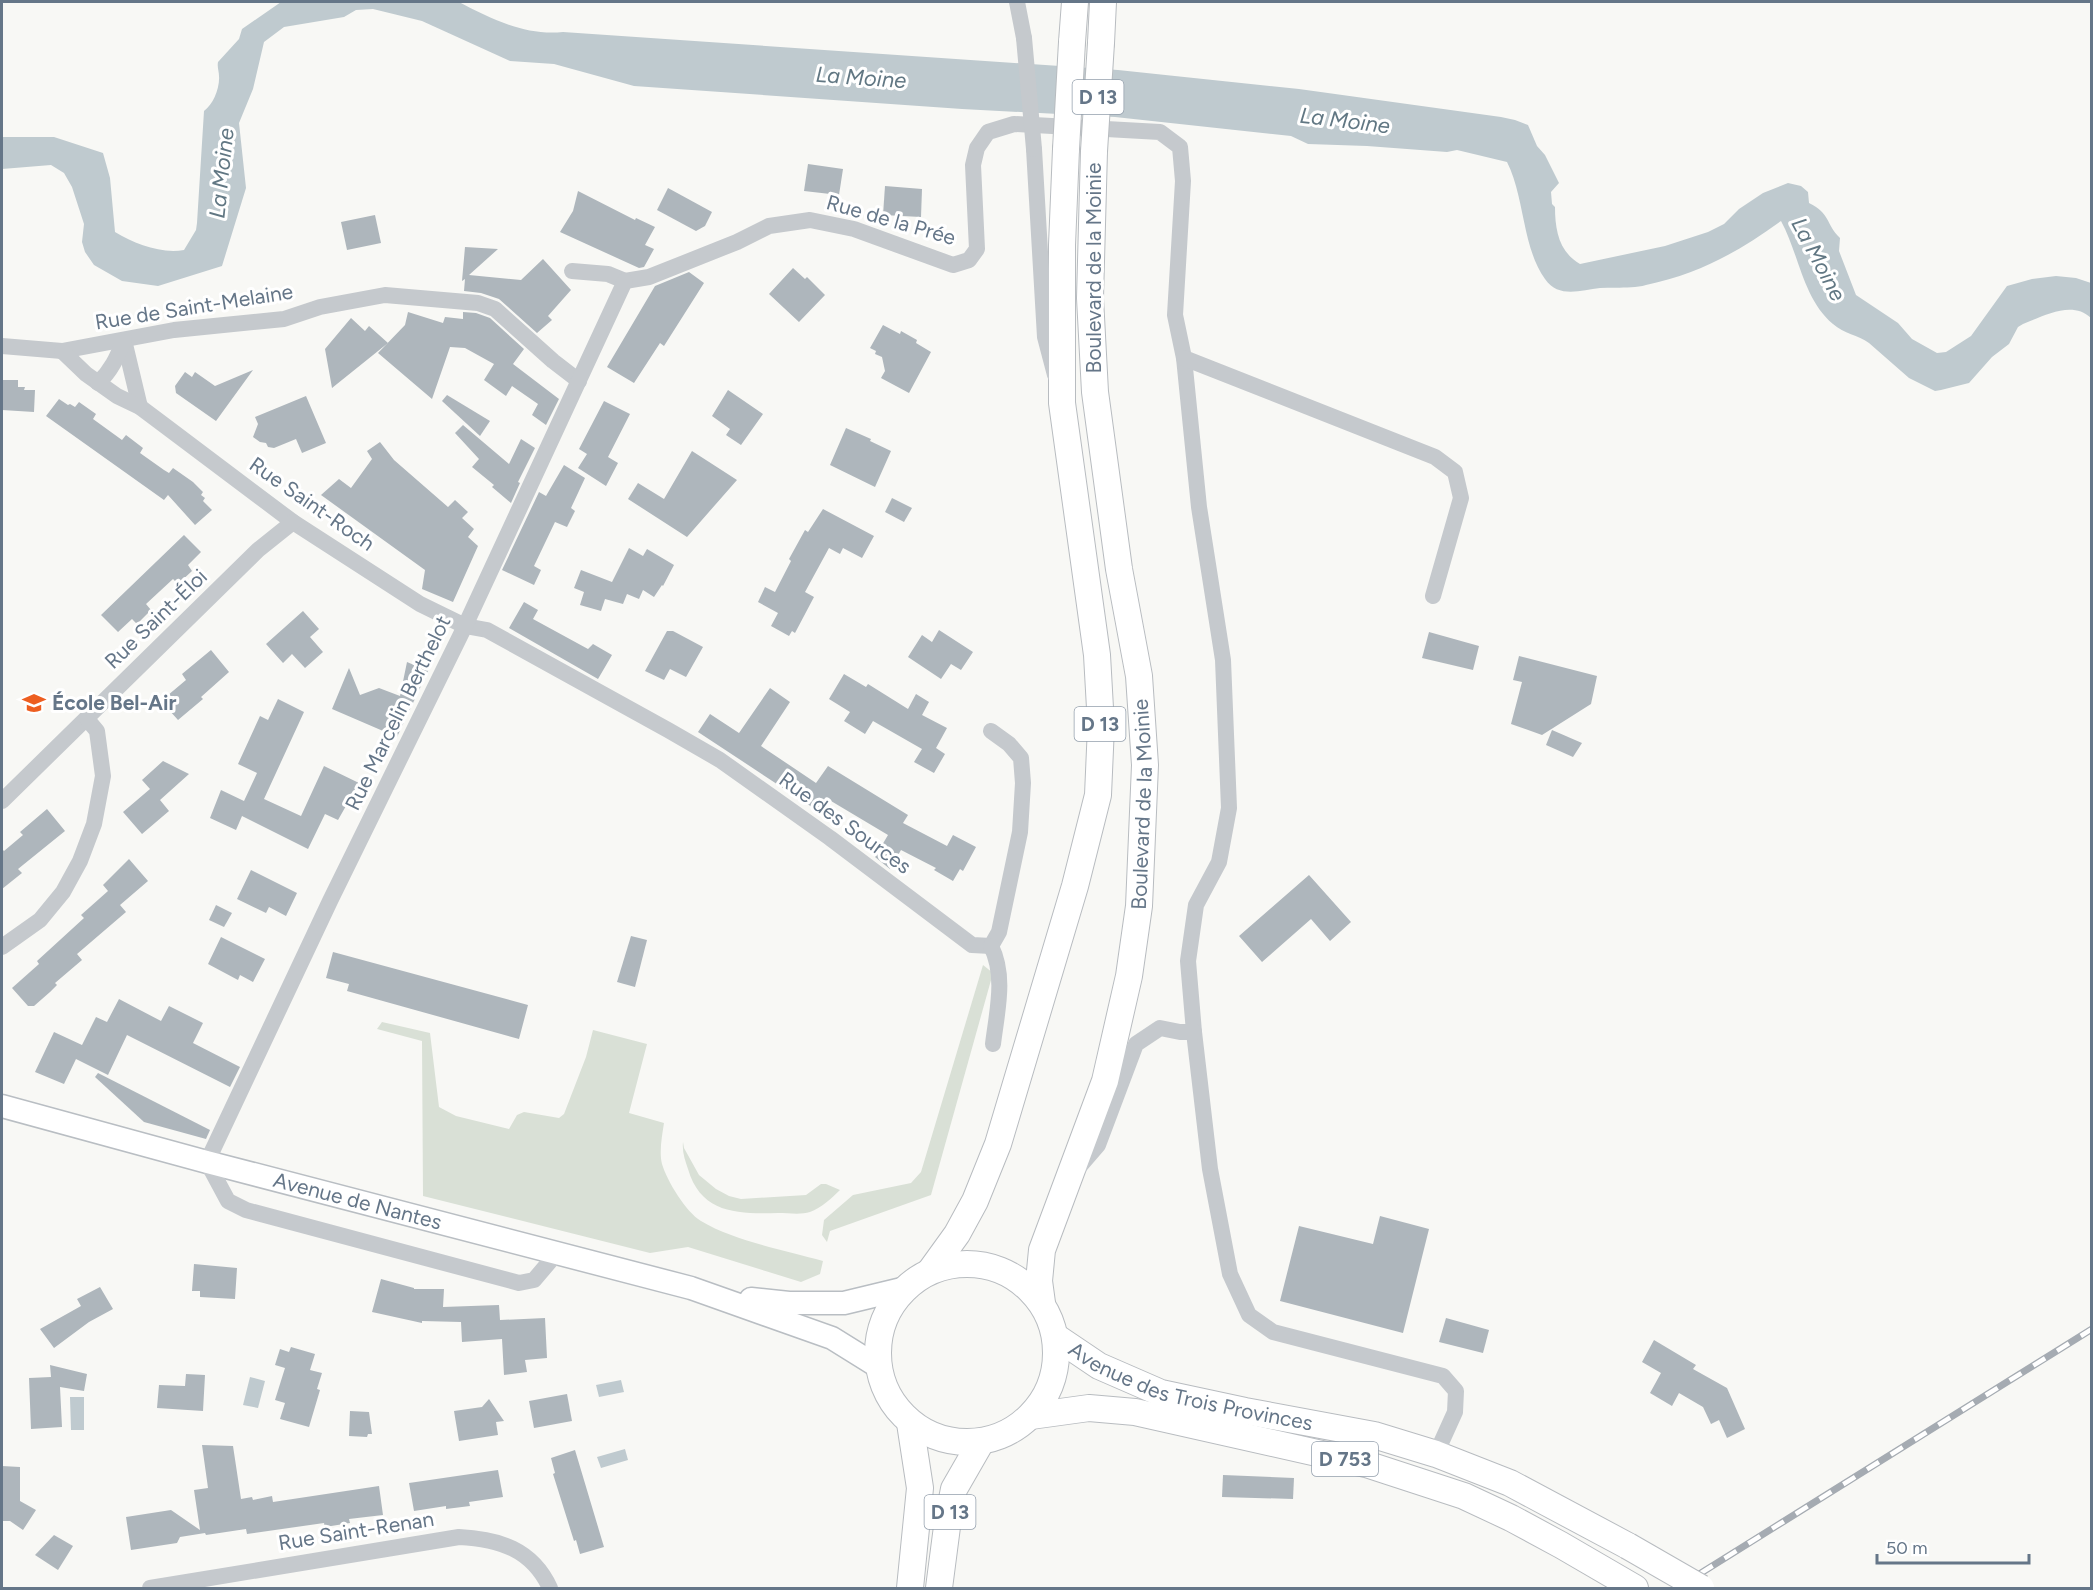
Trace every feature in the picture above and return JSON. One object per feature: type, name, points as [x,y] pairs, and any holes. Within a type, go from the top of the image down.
[{"type":"main road","name":"Boulevard de la Moinie","points":[[931,1270],[957,1234],[975,1201],[998,1144],[1075,886],[1098,795],[1101,726],[1096,655],[1062,403],[1062,245],[1074,2]]},
{"type":"main road","name":"Boulevard de la Moinie","points":[[1042,1303],[1040,1281],[1042,1250],[1106,1081],[1129,976],[1139,906],[1145,765],[1139,676],[1119,569],[1095,392],[1090,298],[1094,151],[1103,2]]},
{"type":"main road","name":"Avenue de Nantes","points":[[2,1106],[714,1295],[832,1338],[877,1366]]},
{"type":"main road","points":[[962,1263],[992,1266],[1020,1280],[1042,1303],[1056,1337],[1054,1364],[1047,1389],[1031,1416],[1003,1435],[981,1442],[943,1440],[910,1423],[895,1404],[883,1383],[877,1366],[878,1342],[891,1310],[903,1289],[931,1270],[962,1263]]},
{"type":"main road","name":"Avenue de Nantes","points":[[714,1295],[789,1303],[844,1303],[903,1289]]},
{"type":"main road","name":"Avenue des Trois Provinces","points":[[1056,1337],[1099,1366],[1161,1393],[1374,1435],[1436,1454],[1510,1483],[1701,1588]]},
{"type":"main road","name":"Avenue des Trois Provinces","points":[[1031,1416],[1089,1408],[1135,1412],[1366,1464],[1464,1496],[1511,1518],[1635,1588]]},
{"type":"main road","name":"D 13","points":[[910,1423],[920,1488],[910,1588]]},
{"type":"main road","name":"D 13","points":[[939,1588],[954,1489],[965,1466],[981,1442]]},
{"type":"street","points":[[1017,2],[1024,38],[1034,149],[1045,337],[1062,403]]},
{"type":"street","name":"Rue de la Prée","points":[[625,281],[649,276],[737,242],[769,226],[810,220],[854,229],[953,265],[969,260],[977,249],[973,165],[977,148],[988,132],[1014,124],[1160,132],[1180,147],[1183,181],[1175,315],[1184,358]]},
{"type":"street","points":[[572,271],[608,274],[625,281]]},
{"type":"street","name":"Rue Marcelin Berthelot","points":[[207,1162],[325,912],[465,626],[625,281]]},
{"type":"street","name":"Rue de Saint-Melaine","points":[[2,346],[62,351],[174,330],[284,319],[321,307],[386,295],[478,303],[495,309],[579,381]]},
{"type":"street","points":[[98,382],[108,374],[124,340]]},
{"type":"street","points":[[124,340],[140,407]]},
{"type":"street","name":"Rue Saint-Roch","points":[[62,351],[98,382],[117,396],[140,407],[292,522],[420,604],[465,626]]},
{"type":"street","points":[[1433,596],[1461,498],[1455,472],[1435,457],[1184,358],[1198,507],[1223,660],[1229,808],[1219,862],[1196,905],[1188,961],[1210,1169],[1230,1274],[1249,1315],[1273,1332],[1443,1376],[1456,1391],[1455,1412],[1436,1454]]},
{"type":"street","name":"Rue Saint-Éloi","points":[[2,801],[258,550],[292,522]]},
{"type":"street","name":"Rue des Sources","points":[[465,626],[486,630],[720,760],[830,838],[972,945],[991,946]]},
{"type":"street","points":[[2,947],[40,920],[63,892],[80,861],[94,824],[103,776],[97,731],[87,719]]},
{"type":"street","points":[[991,731],[1009,744],[1021,758],[1023,783],[1020,832],[999,932],[991,946],[998,959],[1000,981],[993,1044]]},
{"type":"street","points":[[1071,1176],[1098,1145],[1136,1044],[1160,1028],[1194,1032]]},
{"type":"street","points":[[207,1162],[228,1201],[246,1210],[519,1283],[534,1280],[557,1253]]},
{"type":"street","name":"Rue Saint-Renan","points":[[150,1588],[459,1537],[494,1540],[520,1551],[541,1574],[550,1588]]},
{"type":"shaded area","points":[[983,965],[993,973],[931,1195],[830,1231],[827,1242],[822,1235],[824,1220],[853,1195],[911,1183],[921,1172]]},
{"type":"shaded area","points":[[382,1022],[430,1033],[439,1107],[456,1116],[509,1129],[517,1115],[524,1112],[559,1118],[564,1114],[586,1057],[593,1030],[647,1044],[629,1113],[664,1123],[662,1164],[683,1203],[695,1217],[714,1228],[760,1244],[823,1261],[820,1274],[801,1282],[688,1247],[650,1253],[423,1196],[422,1041],[377,1029]]},
{"type":"shaded area","points":[[683,1142],[699,1175],[729,1196],[741,1199],[806,1195],[821,1184],[840,1190],[822,1205],[806,1213],[749,1213],[723,1208],[702,1195],[694,1184],[685,1159]]},
{"type":"water","name":"La Moine","points":[[281,2],[459,2],[509,25],[549,33],[563,32],[1118,70],[1299,89],[1501,117],[1528,125],[1537,146],[1545,155],[1559,183],[1551,192],[1557,232],[1567,253],[1580,264],[1665,246],[1708,232],[1724,224],[1739,209],[1763,193],[1788,183],[1801,186],[1808,192],[1809,203],[1825,215],[1840,238],[1839,251],[1856,295],[1898,323],[1912,339],[1937,353],[1946,352],[1971,336],[2007,286],[2032,279],[2056,276],[2076,278],[2091,283],[2091,318],[2075,310],[2067,310],[2023,324],[2018,327],[2009,344],[1992,357],[1969,383],[1935,391],[1909,378],[1869,343],[1837,327],[1823,314],[1808,289],[1781,221],[1733,252],[1683,275],[1635,287],[1564,291],[1551,285],[1538,266],[1507,162],[1457,150],[1447,152],[1308,144],[1291,136],[1115,117],[962,109],[634,86],[554,64],[510,61],[422,21],[373,9],[356,10],[344,17],[284,27],[264,42],[253,89],[239,123],[246,188],[222,266],[158,286],[122,281],[94,265],[85,252],[82,242],[84,224],[72,187],[64,173],[51,165],[2,169],[2,137],[54,137],[103,153],[110,178],[115,232],[148,247],[166,251],[184,250],[196,230],[204,111],[217,91],[218,62],[239,39],[242,29]]},
{"type":"water","points":[[250,1377],[265,1381],[258,1408],[243,1405]]},
{"type":"water","points":[[621,1380],[624,1392],[599,1397],[596,1385]]},
{"type":"water","points":[[70,1397],[84,1397],[84,1430],[71,1430]]},
{"type":"water","points":[[625,1449],[628,1460],[601,1468],[597,1457]]},
{"type":"building","points":[[808,164],[843,169],[839,195],[804,191]]},
{"type":"building","points":[[885,186],[922,189],[921,217],[883,215]]},
{"type":"building","points":[[668,188],[712,212],[705,226],[696,231],[657,210]]},
{"type":"building","points":[[578,191],[635,220],[636,218],[655,227],[645,245],[654,249],[644,267],[639,268],[560,232],[573,211]]},
{"type":"building","points":[[375,215],[381,243],[347,250],[341,222]]},
{"type":"building","points":[[465,247],[498,249],[469,275],[521,280],[543,259],[571,290],[548,316],[552,320],[537,333],[499,299],[481,293],[464,291],[465,279],[462,281]]},
{"type":"building","points":[[793,268],[805,279],[807,277],[825,295],[799,322],[769,294]]},
{"type":"building","points":[[689,272],[704,283],[664,346],[660,343],[634,383],[607,367],[655,286]]},
{"type":"building","points":[[408,312],[443,323],[445,317],[463,319],[463,312],[476,313],[490,318],[524,349],[513,364],[559,399],[546,425],[532,415],[538,404],[512,386],[506,396],[484,380],[494,364],[465,348],[450,347],[432,399],[378,353],[405,325]]},
{"type":"building","points":[[351,318],[365,331],[369,326],[388,343],[332,388],[325,349]]},
{"type":"building","points":[[883,325],[917,340],[916,343],[931,352],[909,393],[881,378],[885,371],[882,357],[870,348]]},
{"type":"building","points":[[253,370],[216,421],[176,393],[175,386],[185,372],[192,377],[195,372],[215,386]]},
{"type":"building","points":[[2,380],[18,380],[18,387],[25,387],[24,390],[35,390],[34,412],[2,410]]},
{"type":"building","points":[[728,390],[763,414],[741,445],[726,435],[730,429],[712,416]]},
{"type":"building","points":[[447,395],[490,421],[480,436],[442,401]]},
{"type":"building","points":[[306,396],[326,443],[302,453],[296,439],[274,448],[268,447],[266,443],[253,437],[258,424],[255,417]]},
{"type":"building","points":[[59,399],[75,407],[79,402],[96,414],[93,419],[122,440],[126,435],[143,448],[140,453],[164,470],[169,473],[173,468],[193,482],[203,492],[201,495],[205,498],[203,501],[212,510],[195,525],[168,495],[164,500],[46,416]]},
{"type":"building","points":[[604,401],[630,414],[608,457],[618,463],[606,486],[578,468],[587,454],[579,449]]},
{"type":"building","points":[[463,425],[509,464],[521,439],[535,448],[518,482],[520,483],[511,503],[472,467],[479,459],[455,433]]},
{"type":"building","points":[[846,428],[891,451],[875,487],[830,465]]},
{"type":"building","points":[[380,442],[394,460],[448,507],[455,500],[468,512],[462,518],[474,529],[468,537],[478,546],[453,602],[422,589],[425,570],[321,495],[339,479],[351,488],[372,459],[367,451]]},
{"type":"building","points":[[692,451],[737,480],[687,537],[628,499],[638,483],[664,499]]},
{"type":"building","points":[[564,465],[585,478],[571,508],[575,511],[567,527],[555,522],[534,566],[541,570],[534,585],[502,570],[539,492],[546,496]]},
{"type":"building","points":[[892,498],[912,508],[904,522],[885,512]]},
{"type":"building","points":[[823,509],[874,536],[862,558],[843,548],[840,554],[829,548],[805,592],[814,597],[795,633],[792,631],[789,636],[771,626],[778,613],[758,602],[765,587],[775,592],[805,530],[808,532]]},
{"type":"building","points":[[184,535],[201,552],[188,565],[192,571],[178,584],[173,579],[146,604],[151,610],[137,624],[132,619],[118,632],[101,615]]},
{"type":"building","points":[[629,548],[643,556],[647,549],[674,565],[663,586],[654,597],[643,590],[639,599],[627,594],[623,604],[605,599],[601,611],[580,605],[584,592],[574,588],[581,570],[612,582]]},
{"type":"building","points":[[524,602],[538,610],[533,619],[588,649],[593,644],[612,655],[598,679],[509,628]]},
{"type":"building","points":[[303,611],[319,629],[310,637],[323,652],[305,668],[292,654],[283,663],[266,644]]},
{"type":"building","points":[[939,630],[973,652],[961,670],[951,664],[941,679],[908,657],[922,635],[932,642]]},
{"type":"building","points":[[667,631],[673,631],[703,647],[686,677],[670,669],[664,680],[645,671]]},
{"type":"building","points":[[1429,632],[1479,646],[1473,670],[1422,658]]},
{"type":"building","points":[[211,650],[229,672],[201,697],[203,699],[178,720],[161,701],[186,680],[182,674]]},
{"type":"building","points":[[1519,656],[1597,676],[1591,704],[1542,735],[1511,724],[1522,682],[1513,680]]},
{"type":"building","points":[[407,662],[428,671],[397,737],[332,709],[349,668],[360,695],[379,688],[400,696]]},
{"type":"building","points":[[844,674],[866,687],[868,684],[908,709],[916,694],[929,702],[922,715],[947,728],[936,748],[945,754],[934,773],[914,762],[922,749],[873,721],[865,734],[844,721],[850,712],[829,699]]},
{"type":"building","points":[[770,688],[790,702],[761,746],[816,783],[828,766],[908,815],[903,823],[947,846],[953,835],[976,847],[963,871],[960,869],[953,881],[934,870],[936,868],[901,850],[890,869],[875,857],[888,835],[826,798],[818,811],[698,732],[710,714],[739,733]]},
{"type":"building","points":[[278,699],[304,712],[264,799],[301,816],[324,766],[359,783],[338,820],[325,814],[308,849],[242,816],[236,830],[210,818],[221,790],[244,801],[257,773],[238,764],[260,716],[268,720]]},
{"type":"building","points":[[1552,730],[1582,743],[1573,757],[1546,745]]},
{"type":"building","points":[[163,761],[189,774],[160,800],[169,811],[142,834],[123,812],[150,789],[142,780]]},
{"type":"building","points":[[47,809],[65,831],[18,869],[22,873],[2,889],[2,849],[4,851],[23,835],[20,832]]},
{"type":"building","points":[[129,859],[148,881],[120,905],[126,912],[77,954],[82,960],[55,983],[57,985],[34,1006],[28,1006],[12,988],[39,964],[37,961],[84,918],[81,915],[108,891],[103,885]]},
{"type":"building","points":[[251,870],[297,893],[286,916],[269,907],[266,913],[237,899]]},
{"type":"building","points":[[1309,875],[1351,922],[1330,941],[1311,919],[1262,962],[1239,936]]},
{"type":"building","points":[[216,905],[232,913],[224,927],[209,920]]},
{"type":"building","points":[[631,936],[647,940],[635,987],[617,982]]},
{"type":"building","points":[[221,937],[265,959],[253,982],[240,975],[238,980],[208,964]]},
{"type":"building","points":[[333,952],[528,1005],[519,1039],[347,991],[349,984],[326,978]]},
{"type":"building","points":[[119,999],[161,1021],[169,1006],[203,1023],[193,1043],[240,1067],[230,1087],[127,1035],[108,1075],[76,1059],[64,1084],[35,1072],[54,1032],[82,1045],[96,1017],[107,1022]]},
{"type":"building","points":[[98,1073],[210,1130],[206,1139],[144,1122],[95,1077]]},
{"type":"building","points":[[1380,1216],[1429,1229],[1403,1333],[1280,1301],[1299,1226],[1373,1244]]},
{"type":"building","points":[[194,1264],[237,1268],[235,1299],[200,1297],[200,1291],[192,1291]]},
{"type":"building","points":[[381,1279],[414,1289],[444,1289],[443,1307],[499,1305],[500,1320],[545,1318],[547,1358],[525,1360],[527,1372],[504,1375],[502,1339],[462,1342],[461,1322],[422,1321],[422,1323],[372,1312]]},
{"type":"building","points":[[100,1287],[113,1309],[89,1322],[54,1348],[40,1329],[81,1306],[77,1299]]},
{"type":"building","points":[[1446,1318],[1489,1330],[1483,1353],[1439,1342]]},
{"type":"building","points":[[1654,1340],[1696,1365],[1693,1369],[1727,1388],[1745,1429],[1727,1438],[1719,1420],[1711,1424],[1703,1407],[1679,1393],[1672,1406],[1650,1393],[1661,1373],[1642,1362]]},
{"type":"building","points":[[291,1347],[315,1354],[310,1370],[322,1373],[317,1389],[320,1390],[309,1427],[280,1419],[285,1403],[275,1400],[285,1368],[275,1365],[280,1349],[289,1352]]},
{"type":"building","points":[[50,1365],[87,1374],[84,1391],[60,1387],[62,1427],[31,1429],[29,1378],[51,1377]]},
{"type":"building","points":[[186,1374],[205,1375],[203,1411],[157,1408],[159,1385],[185,1386]]},
{"type":"building","points":[[567,1394],[572,1421],[534,1428],[529,1401]]},
{"type":"building","points":[[489,1399],[504,1421],[496,1422],[498,1435],[459,1441],[454,1411],[482,1407]]},
{"type":"building","points":[[350,1411],[369,1412],[372,1434],[368,1434],[367,1437],[349,1436]]},
{"type":"building","points":[[202,1445],[233,1446],[241,1499],[252,1497],[253,1500],[272,1496],[273,1502],[379,1486],[383,1515],[349,1519],[350,1523],[325,1527],[324,1523],[247,1534],[246,1529],[206,1535],[205,1533],[180,1537],[177,1543],[131,1550],[126,1517],[171,1510],[200,1530],[194,1490],[208,1488]]},
{"type":"building","points":[[575,1450],[604,1547],[580,1554],[553,1474],[555,1473],[551,1458]]},
{"type":"building","points":[[2,1466],[20,1467],[20,1501],[36,1510],[23,1530],[10,1521],[2,1521]]},
{"type":"building","points":[[498,1470],[503,1497],[469,1502],[470,1506],[446,1509],[446,1506],[414,1511],[409,1483]]},
{"type":"building","points":[[1223,1475],[1294,1478],[1293,1499],[1222,1497]]},
{"type":"building","points":[[54,1535],[73,1546],[58,1570],[35,1555]]},
{"type":"railway","points":[[1677,1588],[2092,1329]]},
{"type":"place","name":"École Bel-Air","points":[[34,703]]}]
